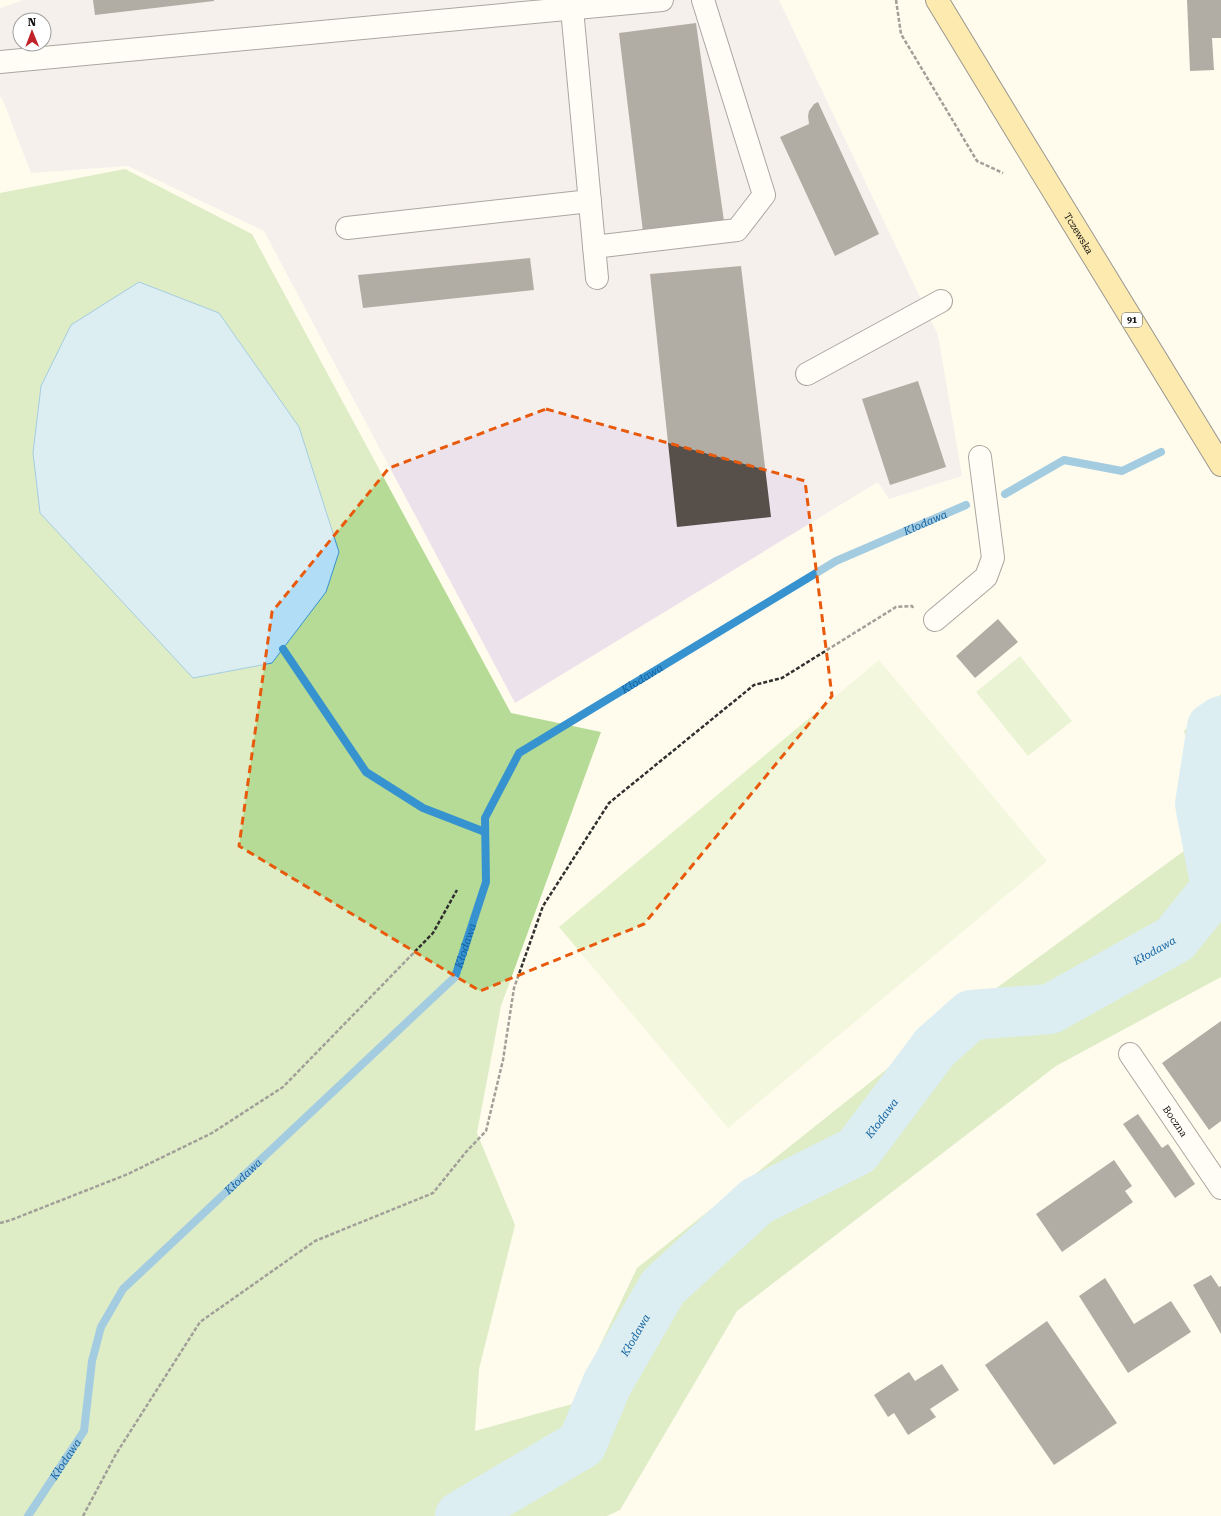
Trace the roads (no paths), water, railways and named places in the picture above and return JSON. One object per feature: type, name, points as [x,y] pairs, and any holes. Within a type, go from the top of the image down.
[{"type":"main road","name":"Tczewska","points":[[938,0],[1019,136],[1221,465]]},
{"type":"street","points":[[0,62],[508,7],[572,9],[662,0]]},
{"type":"street","points":[[594,247],[737,230],[764,195],[703,0]]},
{"type":"street","points":[[572,9],[597,278]]},
{"type":"street","points":[[347,228],[590,201]]},
{"type":"street","points":[[807,374],[941,301]]},
{"type":"street","points":[[935,620],[986,577],[993,558],[980,457]]},
{"type":"street","name":"Boczna","points":[[1130,1054],[1221,1188]]},
{"type":"water","points":[[139,282],[219,313],[299,427],[339,552],[326,592],[272,663],[193,678],[40,513],[33,453],[41,386],[71,325]]},
{"type":"waterway","name":"Kłodawa","points":[[1005,494],[1064,460],[1122,471],[1161,452]]},
{"type":"waterway","name":"Kłodawa","points":[[28,1516],[84,1431],[92,1361],[101,1327],[123,1289],[455,977],[486,882],[485,818],[519,753],[836,561],[966,505]]},
{"type":"waterway","points":[[283,649],[366,772],[423,808],[485,832]]},
{"type":"waterway","name":"Kłodawa","points":[[460,1516],[582,1444],[607,1384],[663,1287],[757,1201],[857,1151],[935,1047],[971,1015],[1050,1009],[1175,939],[1216,888],[1200,804],[1212,727],[1221,721]]}]
